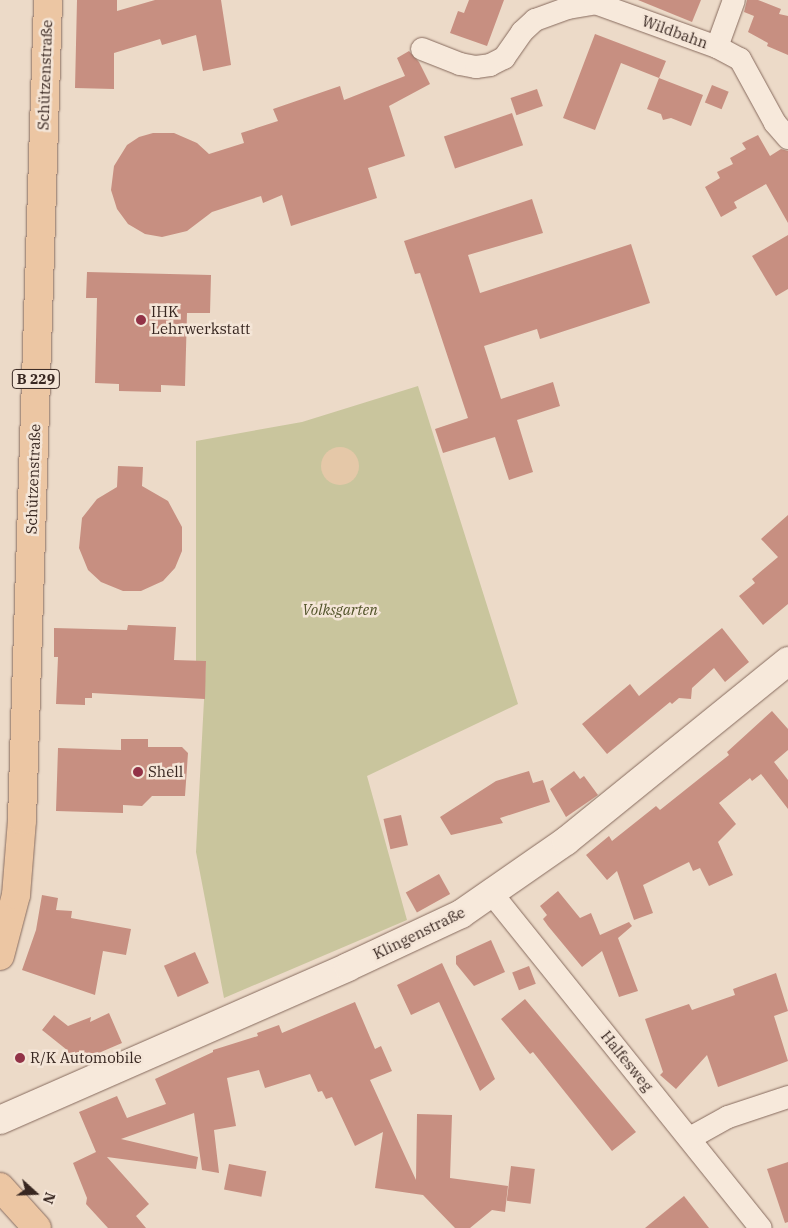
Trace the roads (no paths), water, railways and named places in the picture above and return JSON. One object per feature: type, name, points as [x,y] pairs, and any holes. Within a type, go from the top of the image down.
[{"type":"main road","name":"Schützenstraße","points":[[0,956],[16,896],[22,820],[48,0]]},
{"type":"main road","points":[[0,1187],[37,1228]]},
{"type":"street","name":"Wildbahn","points":[[717,47],[734,0]]},
{"type":"street","name":"Wildbahn","points":[[422,49],[460,64],[476,67],[490,65],[504,58],[522,32],[535,20],[568,8],[595,3],[717,47],[740,60],[774,123],[788,138]]},
{"type":"street","name":"Klingenstraße","points":[[0,1120],[348,968],[461,914],[492,895],[566,841],[788,661]]},
{"type":"street","name":"Halfesweg","points":[[492,895],[761,1228]]},
{"type":"street","points":[[690,1138],[728,1117],[788,1097]]},
{"type":"place","name":"IHK Lehrwerkstatt","points":[[141,320]]},
{"type":"place","name":"Shell","points":[[138,772]]},
{"type":"place","name":"R/K Automobile","points":[[20,1058]]},
{"type":"park label","name":"Volksgarten","points":[[340,610]]}]
